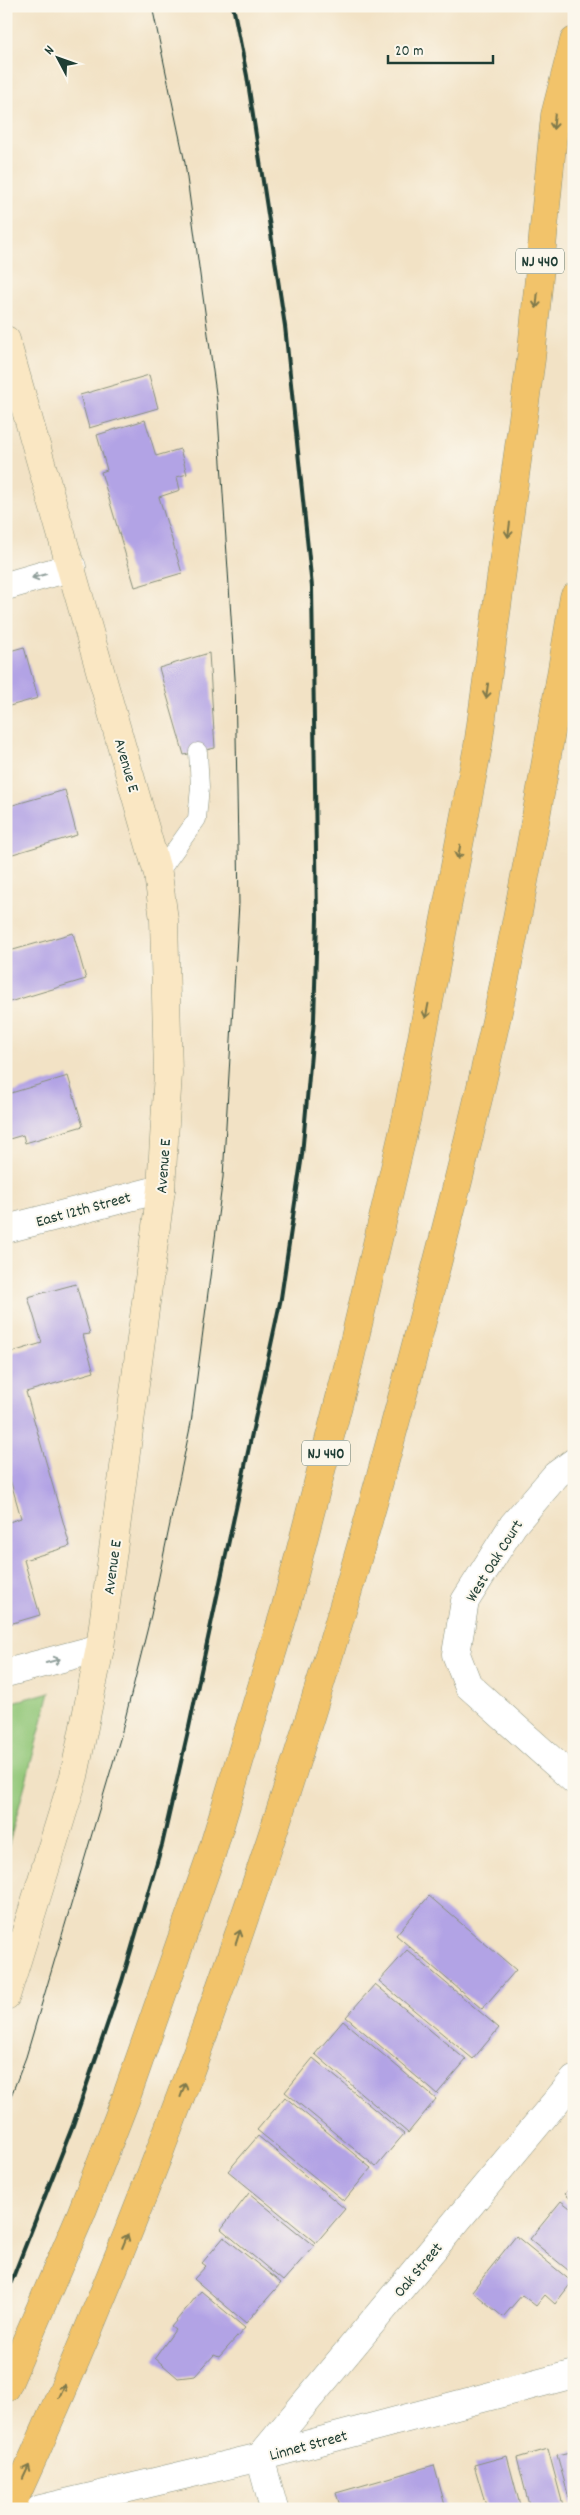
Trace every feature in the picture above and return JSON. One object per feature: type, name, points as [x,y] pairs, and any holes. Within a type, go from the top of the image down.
[{"type":"highway","name":"NJ 440","points":[[6,2388],[81,2214],[126,2098],[211,1855],[285,1610],[351,1354],[406,1116],[478,746],[531,360],[555,114],[574,41]]},
{"type":"highway","points":[[10,2509],[43,2436],[134,2220],[225,1977],[304,1735],[377,1492],[445,1234],[501,995],[549,746],[574,597]]},
{"type":"main road","name":"Avenue E","points":[[6,340],[158,874],[164,920],[168,1073],[161,1189],[100,1648],[74,1776],[6,1996]]},
{"type":"street","points":[[6,586],[72,567]]},
{"type":"street","name":"East 12th Street","points":[[6,1229],[161,1189]]},
{"type":"street","name":"West Oak Court","points":[[574,1462],[556,1475],[512,1525],[465,1601],[456,1654],[468,1685],[574,1780]]},
{"type":"street","points":[[6,1673],[100,1648]]},
{"type":"street","name":"Oak Street","points":[[260,2457],[574,2080]]},
{"type":"street","name":"Linnet Street","points":[[40,2509],[260,2457],[574,2374]]},
{"type":"street","points":[[260,2457],[274,2509]]},
{"type":"lane","points":[[158,874],[197,819],[200,787],[198,752]]},
{"type":"green space","points":[[50,1692],[6,1855],[6,1704]]},
{"type":"building","points":[[149,375],[158,408],[89,428],[80,395]]},
{"type":"building","points":[[145,420],[156,456],[180,449],[187,474],[177,477],[180,490],[159,497],[182,573],[135,587],[101,472],[107,470],[97,435]]},
{"type":"building","points":[[24,647],[38,698],[6,707],[6,652]]},
{"type":"building","points":[[209,653],[215,748],[184,755],[159,668]]},
{"type":"building","points":[[65,790],[77,835],[6,856],[6,807]]},
{"type":"building","points":[[73,933],[86,979],[6,1003],[6,952]]},
{"type":"building","points":[[68,1076],[83,1126],[25,1143],[23,1135],[6,1140],[6,1086],[9,1086],[11,1093]]},
{"type":"building","points":[[76,1284],[90,1334],[83,1335],[94,1372],[26,1392],[70,1546],[24,1560],[40,1615],[6,1625],[6,1523],[21,1518],[6,1465],[6,1354],[42,1343],[28,1297]]},
{"type":"building","points":[[429,1896],[516,1970],[482,2009],[396,1935]]},
{"type":"building","points":[[407,1950],[499,2028],[473,2059],[379,1981]]},
{"type":"building","points":[[375,1984],[466,2060],[437,2094],[346,2017]]},
{"type":"building","points":[[343,2021],[436,2099],[408,2133],[315,2054]]},
{"type":"building","points":[[313,2058],[404,2134],[376,2167],[285,2092]]},
{"type":"building","points":[[285,2097],[371,2168],[344,2201],[257,2130]]},
{"type":"building","points":[[258,2136],[345,2209],[316,2243],[228,2171]]},
{"type":"building","points":[[574,2183],[574,2202],[565,2194]]},
{"type":"building","points":[[249,2193],[314,2246],[283,2281],[221,2229]]},
{"type":"building","points":[[561,2201],[574,2211],[574,2275],[530,2239]]},
{"type":"building","points":[[516,2236],[572,2282],[555,2304],[545,2295],[536,2306],[522,2295],[503,2317],[472,2291]]},
{"type":"building","points":[[224,2237],[281,2283],[246,2323],[194,2279],[206,2266],[202,2263]]},
{"type":"building","points":[[201,2291],[245,2328],[219,2357],[214,2355],[195,2376],[178,2378],[155,2358],[175,2330],[171,2327]]},
{"type":"building","points":[[548,2449],[564,2509],[530,2509],[517,2458]]},
{"type":"building","points":[[574,2451],[574,2509],[572,2509],[557,2455]]},
{"type":"building","points":[[507,2456],[521,2509],[487,2509],[474,2465]]},
{"type":"building","points":[[434,2465],[446,2509],[341,2509],[336,2493]]},
{"type":"tram line","points":[[6,2109],[26,2057],[120,1739],[151,1615],[191,1423],[223,1177],[239,903],[235,678],[217,401],[185,163],[152,6]]},
{"type":"railway","points":[[6,2295],[73,2125],[122,1981],[162,1845],[281,1298],[302,1155],[314,1020],[317,919],[312,587],[285,326],[247,76],[233,6]]}]
